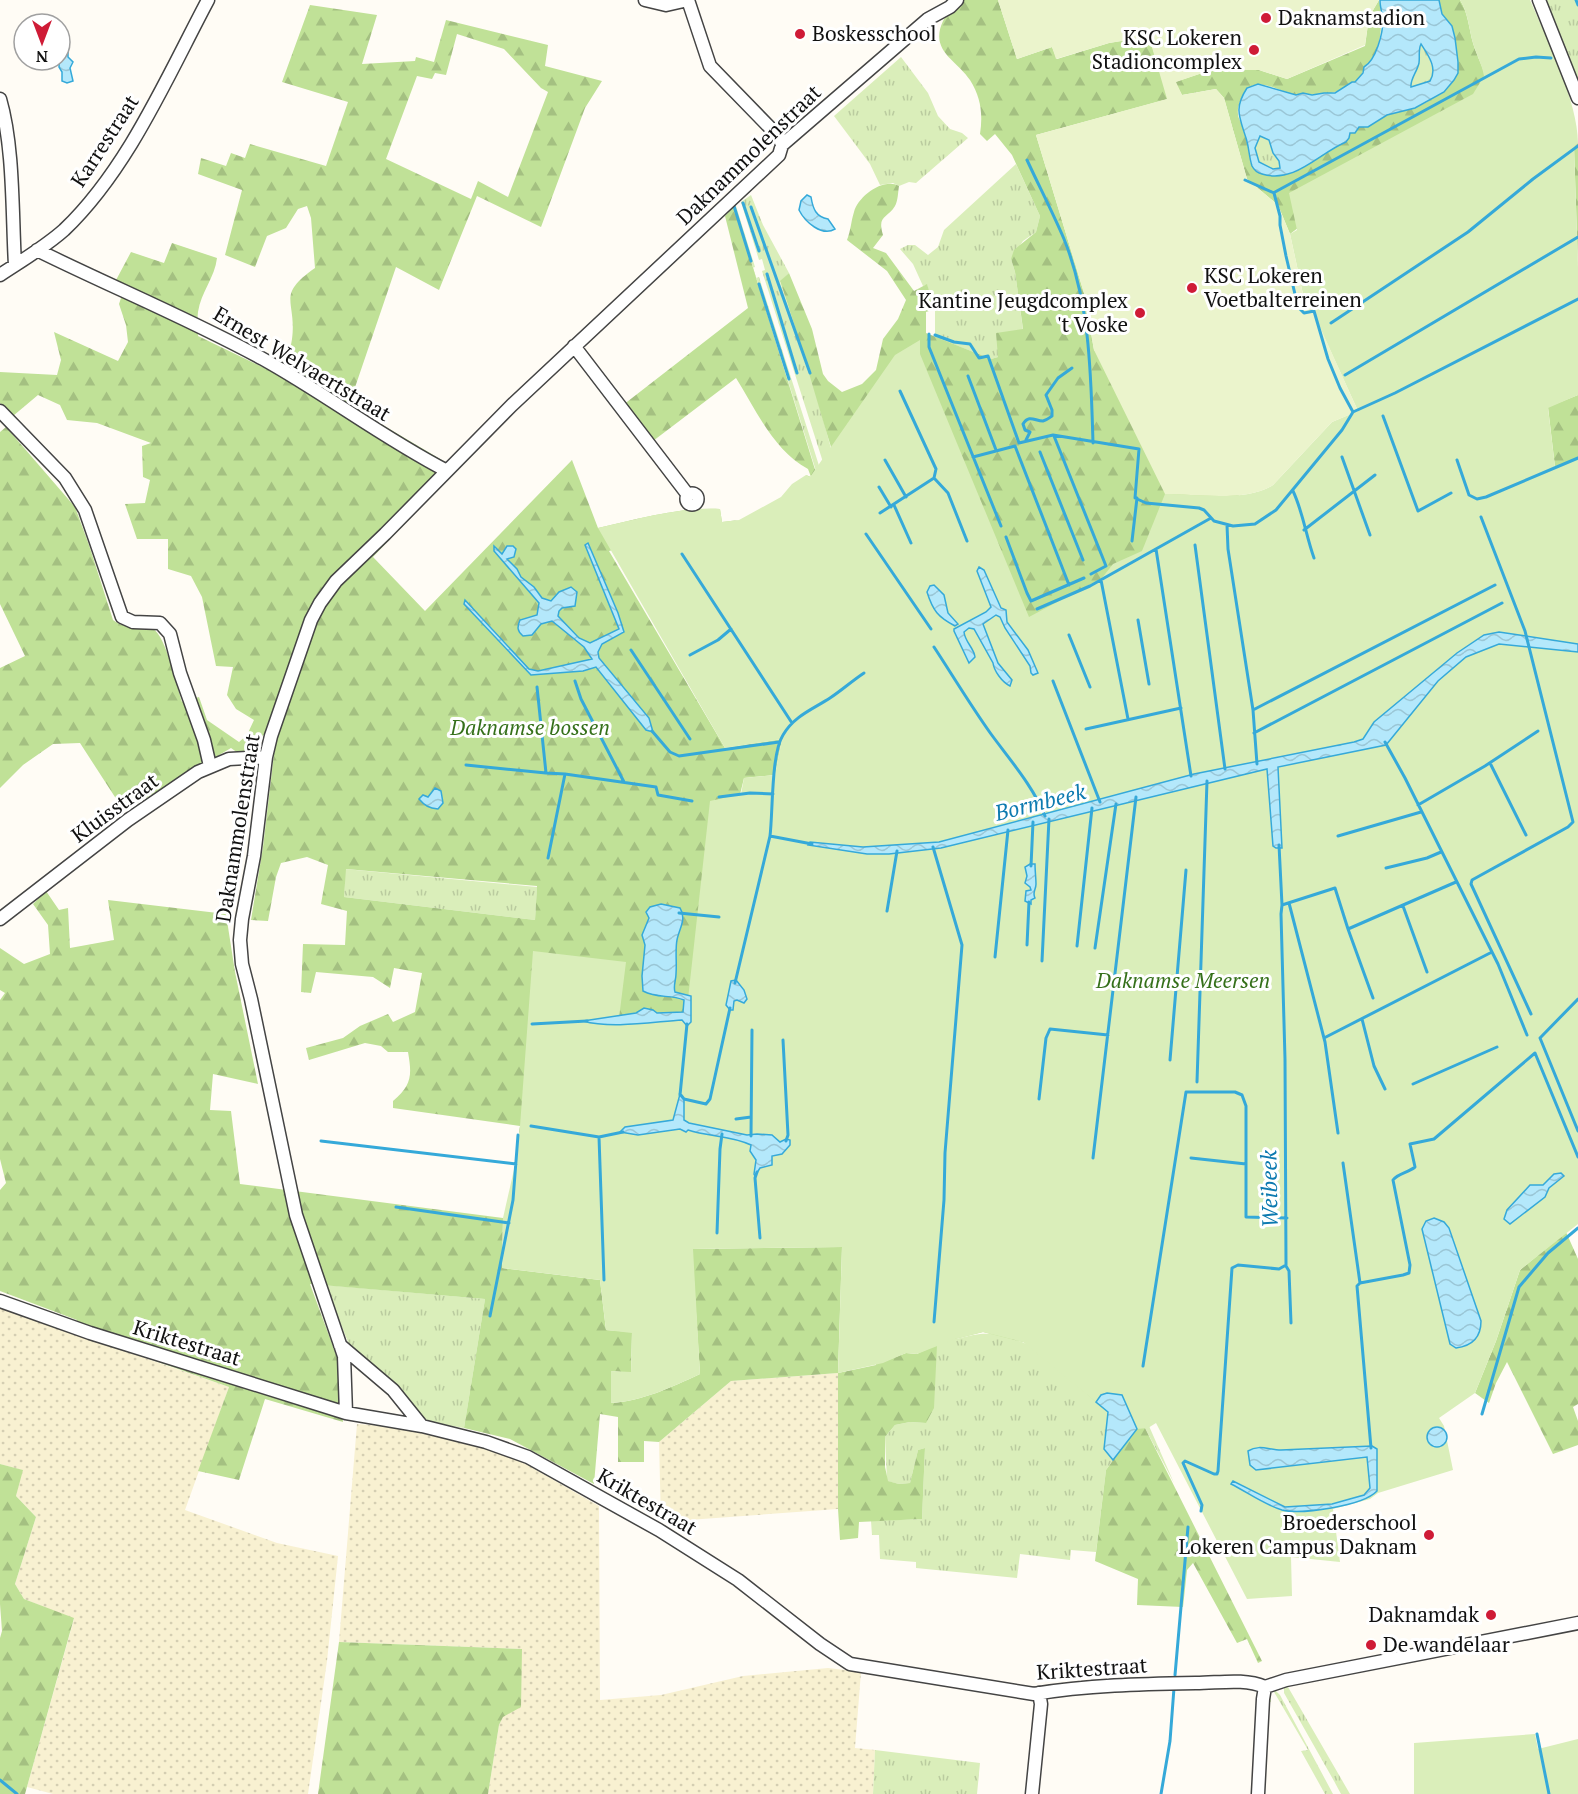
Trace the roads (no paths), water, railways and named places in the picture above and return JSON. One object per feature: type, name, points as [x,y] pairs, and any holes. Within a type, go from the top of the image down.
[{"type":"street","name":"Karrestraat","points":[[0,275],[37,250],[70,223],[96,194],[123,156],[208,0]]},
{"type":"street","points":[[645,0],[666,5],[688,0],[710,66],[779,137],[782,145]]},
{"type":"street","name":"Daknammolenstraat","points":[[346,1413],[344,1356],[296,1215],[242,964],[242,919],[254,856],[266,757],[301,646],[320,603],[336,581],[512,405],[779,155],[782,145],[928,19],[957,0]]},
{"type":"street","points":[[1539,0],[1578,98]]},
{"type":"street","points":[[0,99],[8,145],[6,199],[15,265]]},
{"type":"street","name":"Ernest Welvaertstraat","points":[[37,250],[203,327],[266,361],[411,452],[447,471]]},
{"type":"street","points":[[574,346],[688,495]]},
{"type":"street","points":[[0,411],[65,478],[86,510],[122,617],[132,622],[160,622],[170,634],[210,766]]},
{"type":"street","name":"Kluisstraat","points":[[0,920],[120,826],[198,772],[229,759],[266,757]]},
{"type":"street","name":"Kriktestraat","points":[[0,1301],[90,1333],[346,1413],[422,1426],[486,1442],[528,1458],[659,1530],[738,1580],[820,1644],[850,1664],[1034,1694],[1074,1689],[1176,1683],[1248,1682],[1265,1687]]},
{"type":"street","points":[[339,1345],[393,1390],[422,1426]]},
{"type":"street","points":[[1258,1794],[1265,1687],[1286,1680],[1578,1623]]},
{"type":"street","points":[[1032,1794],[1041,1704],[1039,1693]]},
{"type":"water","points":[[1380,0],[1439,0],[1442,14],[1452,26],[1455,38],[1458,73],[1454,80],[1444,92],[1415,108],[1387,115],[1368,127],[1359,127],[1355,133],[1350,133],[1346,142],[1296,171],[1274,176],[1256,171],[1252,166],[1239,112],[1240,101],[1247,88],[1258,84],[1296,95],[1303,93],[1312,95],[1335,93],[1355,82],[1372,59],[1378,46],[1383,19]],"holes":[[[1421,44],[1433,66],[1432,76],[1430,81],[1411,87],[1419,63]],[[1260,136],[1269,140],[1280,168],[1273,169],[1259,162],[1255,148]]]},
{"type":"water","points":[[62,72],[71,72],[73,81],[67,83],[62,81]]},
{"type":"water","points":[[807,195],[811,197],[816,212],[828,219],[835,229],[819,230],[805,219],[799,210],[801,201]]},
{"type":"water","points":[[588,543],[624,632],[602,644],[598,652],[599,658],[649,718],[653,732],[646,730],[596,667],[583,671],[531,675],[464,604],[465,600],[529,669],[538,671],[592,659],[584,647],[552,621],[541,624],[532,635],[523,636],[521,634],[518,629],[520,620],[537,615],[539,603],[494,551],[494,546],[502,554],[507,546],[513,546],[516,549],[514,557],[507,559],[542,598],[551,601],[559,592],[571,587],[577,592],[575,606],[562,608],[558,616],[579,638],[590,643],[619,629],[585,545]]},
{"type":"water","points":[[979,567],[984,570],[1001,608],[1006,610],[1007,622],[1028,650],[1038,673],[1033,675],[1031,673],[1030,666],[1000,617],[996,615],[983,624],[998,663],[1012,680],[1010,686],[997,673],[974,629],[969,628],[964,632],[975,657],[969,663],[954,631],[991,607],[977,571]]},
{"type":"water","points":[[934,585],[944,595],[948,613],[958,624],[955,626],[944,620],[932,604],[927,592],[930,586]]},
{"type":"water","points":[[1499,632],[1578,644],[1578,652],[1499,644],[1466,657],[1438,681],[1386,745],[1278,767],[1282,848],[1273,846],[1267,769],[941,848],[867,854],[808,845],[810,842],[863,847],[939,842],[1194,774],[1354,742],[1363,739],[1374,722],[1457,653],[1484,635]]},
{"type":"water","points":[[435,788],[441,791],[443,803],[438,809],[427,806],[419,799],[423,795],[428,797]]},
{"type":"water","points":[[1035,864],[1036,882],[1035,898],[1031,900],[1031,904],[1025,901],[1026,891],[1031,890],[1025,883],[1027,876],[1025,867]]},
{"type":"water","points":[[661,904],[680,908],[682,912],[683,920],[676,944],[674,990],[691,996],[691,1022],[687,1026],[682,1020],[619,1025],[583,1021],[636,1013],[644,1008],[657,1013],[683,1012],[684,1000],[643,991],[645,945],[642,935],[649,918],[646,912],[650,907]]},
{"type":"water","points":[[736,980],[744,990],[747,999],[744,1003],[734,1001],[733,1010],[730,1010],[726,1005],[731,981]]},
{"type":"water","points":[[680,1094],[684,1099],[684,1120],[689,1123],[747,1135],[772,1135],[780,1142],[790,1140],[790,1145],[782,1154],[772,1156],[772,1165],[760,1168],[755,1176],[756,1160],[750,1151],[751,1145],[743,1142],[680,1129],[638,1135],[620,1132],[625,1127],[673,1120]]},
{"type":"water","points":[[1561,1173],[1564,1176],[1549,1188],[1545,1197],[1510,1224],[1504,1219],[1507,1210],[1530,1185],[1543,1185],[1554,1174]]},
{"type":"water","points":[[1434,1218],[1444,1222],[1449,1228],[1481,1321],[1481,1327],[1475,1340],[1462,1347],[1456,1348],[1450,1344],[1422,1229],[1426,1221]]},
{"type":"water","points":[[1107,1393],[1122,1395],[1137,1429],[1113,1460],[1104,1449],[1108,1412],[1096,1402],[1101,1395]]},
{"type":"water","points":[[1437,1427],[1444,1430],[1447,1437],[1444,1444],[1437,1447],[1430,1444],[1427,1437],[1430,1430]]},
{"type":"water","points":[[1372,1446],[1377,1449],[1377,1491],[1346,1505],[1317,1510],[1282,1510],[1231,1484],[1233,1481],[1285,1507],[1332,1504],[1364,1495],[1370,1488],[1367,1457],[1256,1470],[1250,1465],[1248,1451],[1260,1448],[1281,1450]]},
{"type":"waterway","points":[[1576,0],[1578,5]]},
{"type":"waterway","points":[[1275,192],[1519,59],[1551,58]]},
{"type":"waterway","points":[[1331,323],[1468,232],[1578,146]]},
{"type":"waterway","points":[[1027,160],[1064,239],[1079,288],[1088,340],[1093,443]]},
{"type":"waterway","points":[[935,335],[954,342],[970,344],[979,358],[988,356],[1019,443],[1053,435],[1139,449],[1135,498],[1146,503],[1199,508],[1214,521],[1233,526],[1255,524],[1276,510],[1342,430],[1353,412],[1328,359],[1314,311],[1304,313],[1298,307],[1274,193],[1245,180]]},
{"type":"waterway","points":[[743,203],[759,251]]},
{"type":"waterway","points":[[734,206],[751,261]]},
{"type":"waterway","points":[[751,207],[810,373]]},
{"type":"waterway","points":[[1345,375],[1578,237]]},
{"type":"waterway","points":[[767,274],[797,373]]},
{"type":"waterway","points":[[759,284],[789,379]]},
{"type":"waterway","points":[[1353,412],[1395,393],[1578,299]]},
{"type":"waterway","points":[[929,334],[929,347],[1001,526]]},
{"type":"waterway","points":[[1026,440],[1030,432],[1025,430],[1023,424],[1028,419],[1043,421],[1052,416],[1046,395],[1058,378],[1072,368]]},
{"type":"waterway","points":[[968,376],[996,450]]},
{"type":"waterway","points":[[880,513],[934,478],[936,469],[900,391]]},
{"type":"waterway","points":[[1383,416],[1418,511],[1451,493]]},
{"type":"waterway","points":[[1054,436],[1106,566],[1091,574]]},
{"type":"waterway","points":[[973,457],[1015,446],[1069,585]]},
{"type":"waterway","points":[[1040,452],[1083,560]]},
{"type":"waterway","points":[[1342,457],[1370,535]]},
{"type":"waterway","points":[[1457,460],[1469,495],[1477,499],[1578,458]]},
{"type":"waterway","points":[[885,460],[906,497]]},
{"type":"waterway","points":[[1304,530],[1375,475]]},
{"type":"waterway","points":[[934,478],[948,493],[967,541]]},
{"type":"waterway","points":[[879,487],[891,507]]},
{"type":"waterway","points":[[1293,491],[1314,558]]},
{"type":"waterway","points":[[1132,541],[1137,498]]},
{"type":"waterway","points":[[894,505],[911,543]]},
{"type":"waterway","points":[[1481,517],[1525,631],[1573,822],[1568,827],[1472,880],[1471,884],[1531,1014]]},
{"type":"waterway","points":[[1037,609],[1090,586],[1211,518]]},
{"type":"waterway","points":[[1227,525],[1228,549],[1253,710],[1257,764]]},
{"type":"waterway","points":[[866,534],[931,629]]},
{"type":"waterway","points":[[1006,537],[1031,601],[1084,578]]},
{"type":"waterway","points":[[1195,545],[1225,769]]},
{"type":"waterway","points":[[1156,549],[1191,776]]},
{"type":"waterway","points":[[682,554],[792,723]]},
{"type":"waterway","points":[[1101,580],[1128,719]]},
{"type":"waterway","points":[[1253,710],[1495,585]]},
{"type":"waterway","points":[[1254,733],[1502,603]]},
{"type":"waterway","points":[[1138,620],[1149,684]]},
{"type":"waterway","points":[[690,655],[718,640],[731,629]]},
{"type":"waterway","points":[[1069,635],[1090,687]]},
{"type":"waterway","points":[[934,647],[1028,784],[1045,816]]},
{"type":"waterway","points":[[631,650],[690,739]]},
{"type":"waterway","points":[[770,836],[776,755],[787,728],[864,673]]},
{"type":"waterway","points":[[575,681],[581,699],[624,782]]},
{"type":"waterway","points":[[1053,681],[1100,802]]},
{"type":"waterway","points":[[466,765],[546,773],[537,687]]},
{"type":"waterway","points":[[1086,729],[1181,708]]},
{"type":"waterway","points":[[652,731],[670,752],[679,756],[779,742]]},
{"type":"waterway","points":[[1418,805],[1485,766],[1538,731]]},
{"type":"waterway","points":[[1385,742],[1498,964],[1527,1035]]},
{"type":"waterway","points":[[1490,763],[1526,835]]},
{"type":"waterway","points":[[546,773],[565,774],[548,858]]},
{"type":"waterway","points":[[565,774],[656,787],[658,795],[692,801]]},
{"type":"waterway","points":[[1197,1082],[1207,781]]},
{"type":"waterway","points":[[719,797],[750,793],[773,794]]},
{"type":"waterway","points":[[1093,1158],[1136,797]]},
{"type":"waterway","points":[[1095,948],[1116,804]]},
{"type":"waterway","points":[[1077,946],[1092,808]]},
{"type":"waterway","points":[[1338,836],[1421,812]]},
{"type":"waterway","points":[[1042,961],[1049,819]]},
{"type":"waterway","points":[[1031,866],[1033,822]]},
{"type":"waterway","points":[[995,957],[1008,830]]},
{"type":"waterway","name":"Bormbeek","points":[[735,983],[770,836],[812,844]]},
{"type":"waterway","name":"Weibeek","points":[[1201,1511],[1202,1505],[1183,1463],[1185,1461],[1214,1474],[1218,1471],[1232,1268],[1238,1265],[1279,1269],[1286,1265],[1285,1059],[1279,845]]},
{"type":"waterway","points":[[933,847],[962,945],[934,1322]]},
{"type":"waterway","points":[[887,911],[897,851]]},
{"type":"waterway","points":[[1386,868],[1427,858],[1441,852]]},
{"type":"waterway","points":[[1170,1060],[1186,870]]},
{"type":"waterway","points":[[1282,905],[1335,888],[1348,929],[1456,882]]},
{"type":"waterway","points":[[1027,945],[1029,902]]},
{"type":"waterway","points":[[1289,903],[1325,1042],[1338,1133]]},
{"type":"waterway","points":[[1403,906],[1427,972]]},
{"type":"waterway","points":[[679,913],[719,917]]},
{"type":"waterway","points":[[1348,929],[1373,998]]},
{"type":"waterway","points":[[1324,1038],[1492,952]]},
{"type":"waterway","points":[[1578,999],[1540,1038],[1578,1131]]},
{"type":"waterway","name":"Bormbeek","points":[[680,1094],[684,1099],[706,1104],[710,1099],[730,1008]]},
{"type":"waterway","points":[[1362,1019],[1374,1066],[1385,1089]]},
{"type":"waterway","points":[[532,1024],[587,1021]]},
{"type":"waterway","points":[[680,1095],[687,1024]]},
{"type":"waterway","points":[[1039,1099],[1046,1038],[1050,1029],[1108,1035]]},
{"type":"waterway","points":[[751,1136],[752,1030]]},
{"type":"waterway","points":[[783,1040],[788,1135],[786,1141]]},
{"type":"waterway","points":[[1413,1084],[1497,1047]]},
{"type":"waterway","points":[[1371,1448],[1357,1286],[1360,1283],[1409,1273],[1410,1265],[1393,1180],[1415,1167],[1410,1144],[1434,1139],[1535,1053],[1578,1157]]},
{"type":"waterway","points":[[1143,1366],[1186,1092],[1235,1092],[1242,1095],[1246,1106],[1246,1217],[1287,1218]]},
{"type":"waterway","points":[[736,1119],[751,1117]]},
{"type":"waterway","points":[[531,1126],[599,1137],[623,1132]]},
{"type":"waterway","points":[[717,1233],[722,1134]]},
{"type":"waterway","points":[[490,1316],[513,1200],[518,1135]]},
{"type":"waterway","points":[[599,1137],[604,1280]]},
{"type":"waterway","points":[[321,1141],[516,1164]]},
{"type":"waterway","points":[[1191,1158],[1246,1164]]},
{"type":"waterway","points":[[1343,1163],[1360,1283]]},
{"type":"waterway","points":[[757,1172],[755,1178],[760,1238]]},
{"type":"waterway","points":[[396,1207],[509,1223]]},
{"type":"waterway","points":[[1482,1414],[1519,1287],[1548,1253],[1578,1228]]},
{"type":"waterway","points":[[1286,1266],[1289,1271],[1291,1323]]},
{"type":"waterway","name":"Weibeek","points":[[1175,1675],[1188,1527]]},
{"type":"waterway","name":"Weibeek","points":[[1161,1794],[1170,1741],[1174,1688]]},
{"type":"waterway","points":[[1537,1734],[1549,1794]]},
{"type":"waterway","name":"Weibeek","points":[[0,1780],[17,1794]]},
{"type":"place","name":"Daknamstadion","points":[[1266,18]]},
{"type":"place","name":"Boskesschool","points":[[800,34]]},
{"type":"place","name":"KSC Lokeren Stadioncomplex","points":[[1254,50]]},
{"type":"place","name":"KSC Lokeren Voetbalterreinen","points":[[1192,288]]},
{"type":"place","name":"Kantine Jeugdcomplex 't Voske","points":[[1140,313]]},
{"type":"place","name":"Broederschool Lokeren Campus Daknam","points":[[1429,1535]]},
{"type":"place","name":"Daknamdak","points":[[1491,1615]]},
{"type":"place","name":"De wandelaar","points":[[1371,1645]]},
{"type":"park label","name":"Daknamse bossen","points":[[530,728]]},
{"type":"park label","name":"Daknamse Meersen","points":[[1183,981]]}]
